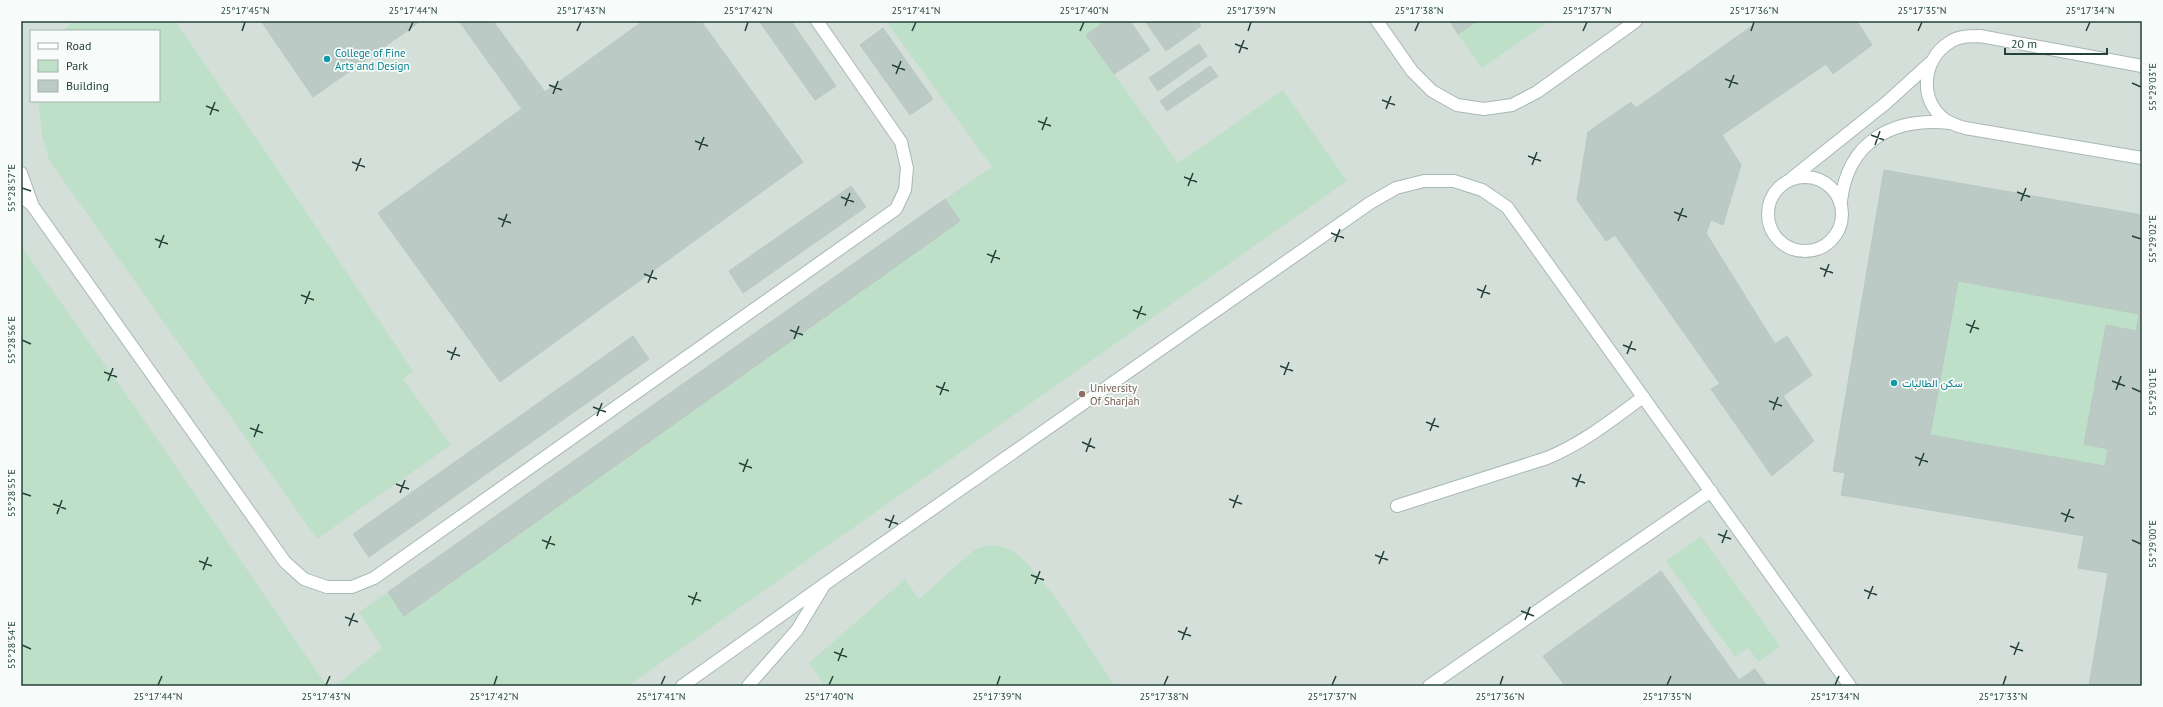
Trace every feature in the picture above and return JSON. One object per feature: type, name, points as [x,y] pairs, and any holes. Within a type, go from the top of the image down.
[{"type":"street","points":[[21,196],[32,206],[285,562],[304,578],[315,583],[327,587],[352,587],[374,578],[896,209],[905,190],[907,168],[901,142],[817,21]]},
{"type":"street","points":[[1377,21],[1412,71],[1432,91],[1456,105],[1484,109],[1512,105],[1537,92],[1636,21]]},
{"type":"street","points":[[2142,66],[1980,36],[1964,36],[1951,41],[1939,50],[1930,62],[1886,103],[1791,179],[1780,186],[1772,197],[1768,210],[1768,223],[1774,236],[1784,245],[1796,251],[1810,252],[1823,248],[1833,240],[1840,227],[1843,214],[1841,201],[1843,185],[1851,165],[1868,145],[1886,132],[1906,124],[1928,121],[1950,123],[1965,128],[2142,158]]},
{"type":"street","points":[[1930,62],[1926,79],[1928,96],[1937,112],[1950,123]]},
{"type":"street","points":[[21,173],[32,206]]},
{"type":"street","points":[[1791,179],[1803,176],[1826,182],[1835,190],[1841,201]]},
{"type":"street","points":[[682,686],[825,584],[1370,203],[1396,188],[1424,181],[1454,181],[1482,190],[1507,207],[1850,686]]},
{"type":"street","points":[[1397,506],[1547,458],[1570,448],[1588,438],[1643,396]]},
{"type":"street","points":[[1429,686],[1711,491]]},
{"type":"street","points":[[748,686],[797,630],[825,584]]},
{"type":"shaded area","name":"University Of Sharjah","points":[[21,21],[2142,21],[2142,686],[21,686]]},
{"type":"green space","points":[[72,21],[175,21],[274,164],[413,371],[403,379],[451,445],[317,539],[49,160],[42,135],[38,102],[160,102],[160,30],[65,30]]},
{"type":"green space","points":[[886,21],[1106,21],[1086,35],[1178,163],[1283,90],[1347,181],[628,686],[335,686],[382,648],[359,612],[388,592],[405,616],[960,221],[945,199],[992,167]]},
{"type":"green space","points":[[1477,21],[1550,21],[1482,68],[1458,34]]},
{"type":"green space","points":[[21,246],[142,417],[327,686],[21,686]]},
{"type":"green space","points":[[1958,281],[2139,314],[2136,331],[2106,325],[2084,444],[2108,449],[2105,466],[1930,435]]},
{"type":"green space","points":[[1701,536],[1780,646],[1759,662],[1748,648],[1735,657],[1666,561]]},
{"type":"green space","points":[[991,545],[1009,549],[1022,558],[1036,573],[1080,633],[1115,686],[823,686],[825,685],[809,663],[905,579],[919,599],[975,549]]},
{"type":"building","name":"College of Fine Arts and Design","points":[[261,21],[421,21],[313,97]]},
{"type":"building","points":[[459,21],[493,21],[545,92],[522,109]]},
{"type":"building","points":[[643,21],[701,21],[803,162],[500,382],[378,213]]},
{"type":"building","points":[[759,21],[791,21],[836,86],[815,100]]},
{"type":"building","points":[[1106,21],[1130,21],[1150,50],[1114,74],[1086,35]]},
{"type":"building","points":[[1145,21],[1197,21],[1201,26],[1166,51]]},
{"type":"building","points":[[1450,21],[1477,21],[1458,34]]},
{"type":"building","points":[[1759,21],[1857,21],[1872,45],[1833,74],[1826,64],[1722,135],[1741,165],[1723,225],[1711,220],[1706,233],[1775,344],[1787,336],[1812,375],[1783,396],[1814,441],[1772,476],[1711,389],[1720,384],[1615,235],[1606,241],[1577,200],[1588,132],[1631,102],[1636,108]]},
{"type":"building","points":[[883,28],[933,99],[910,115],[860,45]]},
{"type":"building","points":[[1199,44],[1207,56],[1158,91],[1149,78]]},
{"type":"building","points":[[1210,66],[1218,76],[1167,111],[1160,101]]},
{"type":"building","name":"سكن الطالبات","points":[[1884,170],[2142,215],[2142,686],[2089,686],[2108,573],[2078,568],[2084,536],[1841,495],[1845,473],[1833,471]],"holes":[[[1958,281],[2139,314],[2136,331],[2106,325],[2084,444],[2108,449],[2105,466],[1930,435]]]},
{"type":"building","points":[[851,186],[866,207],[743,293],[729,271]]},
{"type":"building","points":[[945,199],[960,221],[404,616],[388,592]]},
{"type":"building","points":[[633,336],[649,359],[369,557],[353,534]]},
{"type":"building","points":[[1661,571],[1739,680],[1755,669],[1767,686],[1565,686],[1543,656]]},
{"type":"place","name":"College of Fine Arts and Design","points":[[327,59]]},
{"type":"place","name":"سكن الطالبات","points":[[1894,383]]},
{"type":"place","name":"University Of Sharjah","points":[[1082,394]]}]
